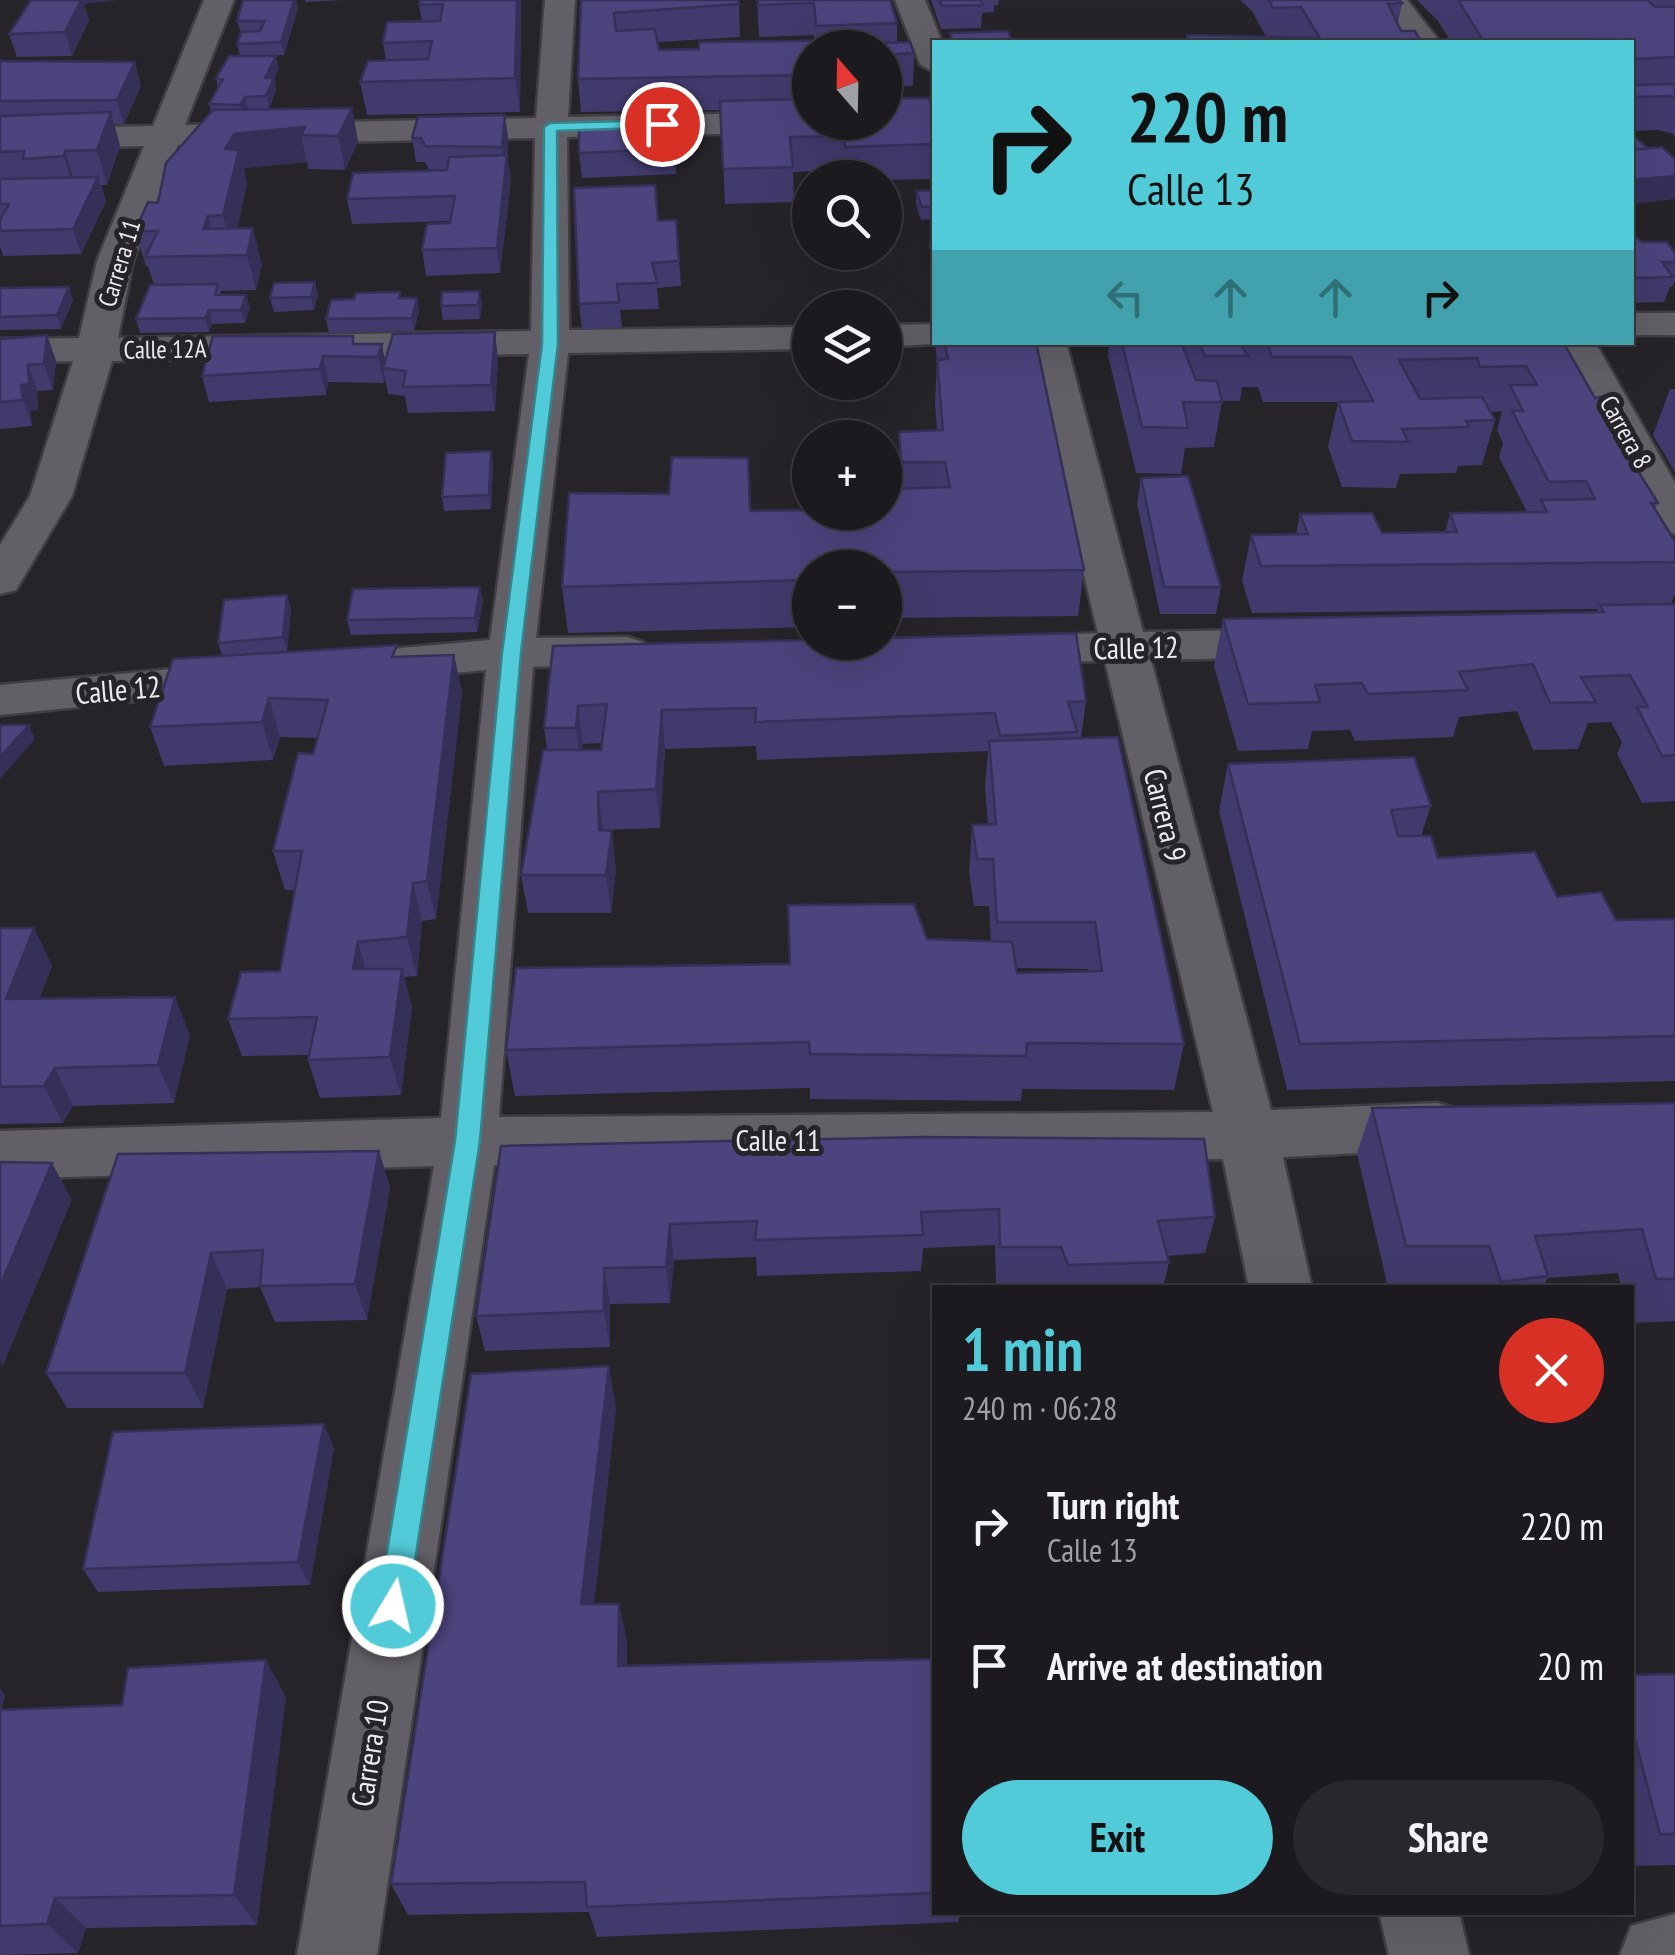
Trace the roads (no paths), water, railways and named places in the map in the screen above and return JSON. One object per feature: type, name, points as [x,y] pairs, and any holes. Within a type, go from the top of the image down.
[{"type":"street","name":"Carrera 11","points":[[0,581],[50,496],[96,350],[115,261],[219,0]]},
{"type":"street","name":"Carrera 10","points":[[337,1955],[468,1141],[511,653],[550,344],[550,127],[560,0]]},
{"type":"street","points":[[910,0],[932,56]]},
{"type":"street","points":[[1392,0],[1423,40]]},
{"type":"street","points":[[0,138],[792,122]]},
{"type":"street","points":[[1634,324],[1675,324]]},
{"type":"street","points":[[902,336],[932,335]]},
{"type":"street","name":"Calle 12A","points":[[0,351],[792,338]]},
{"type":"street","name":"Carrera 9","points":[[1048,345],[1248,1135],[1280,1285]]},
{"type":"street","name":"Carrera 8","points":[[1578,345],[1675,522]]},
{"type":"street","name":"Calle 12","points":[[966,649],[1340,642]]},
{"type":"street","points":[[334,670],[511,653],[670,652]]},
{"type":"street","name":"Calle 12","points":[[0,700],[275,675]]},
{"type":"street","name":"Calle 11","points":[[0,1155],[468,1141],[1248,1135],[1481,1124]]},
{"type":"street","points":[[1420,1915],[1428,1955]]},
{"type":"street","points":[[1660,1955],[1675,1954]]}]
